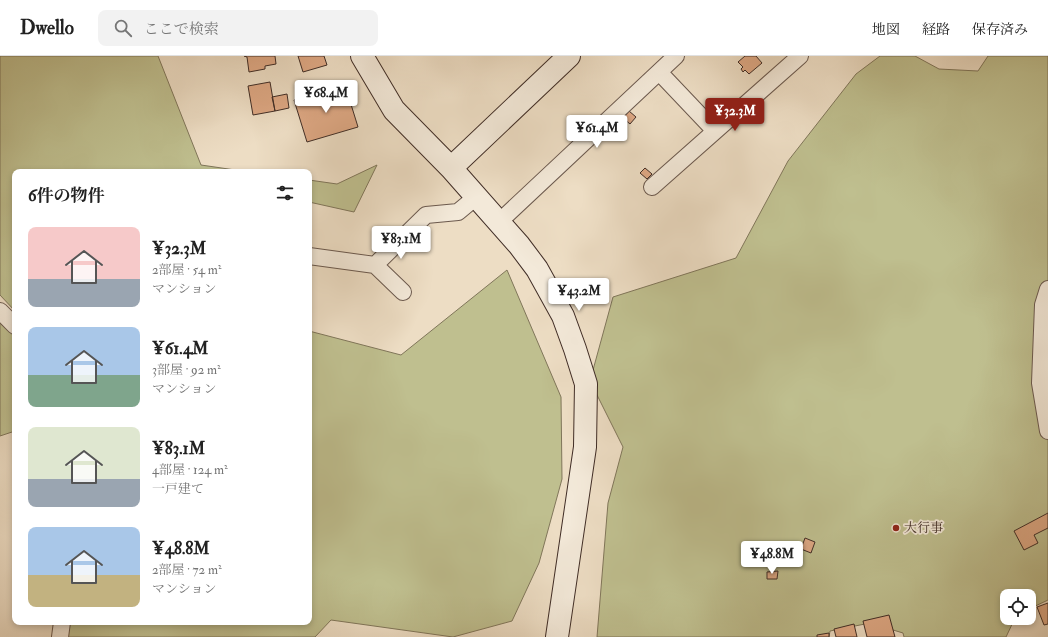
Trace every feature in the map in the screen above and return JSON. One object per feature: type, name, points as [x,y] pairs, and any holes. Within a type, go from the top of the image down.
[{"type":"street","points":[[362,56],[394,110],[451,168],[499,222],[537,269],[554,298],[568,329],[586,384],[585,447],[557,637]]},
{"type":"street","points":[[451,168],[569,56]]},
{"type":"street","points":[[499,222],[676,56]]},
{"type":"street","points":[[652,187],[800,56]]},
{"type":"street","points":[[659,72],[716,131]]},
{"type":"street","points":[[375,266],[426,215],[458,212],[476,197]]},
{"type":"street","points":[[312,256],[375,266],[403,292]]},
{"type":"street","points":[[1048,289],[1043,305],[1040,383],[1048,431]]},
{"type":"street","points":[[0,311],[12,323]]},
{"type":"street","points":[[60,637],[62,625]]},
{"type":"green space","points":[[0,56],[158,56],[201,165],[228,169],[12,169],[12,308],[0,295]]},
{"type":"green space","points":[[880,56],[915,56],[939,69],[978,71],[988,56],[1048,56],[1048,600],[1036,606],[1036,589],[1000,589],[1000,625],[1012,625],[1006,637],[904,637],[903,633],[870,623],[830,631],[829,637],[597,637],[608,503],[623,447],[590,381],[613,297],[736,258],[788,161],[856,74]]},
{"type":"green space","points":[[377,165],[354,212],[312,203],[312,180],[337,184]]},
{"type":"green space","points":[[507,270],[561,397],[562,479],[539,563],[512,621],[453,637],[331,620],[315,637],[68,637],[69,625],[312,625],[312,332],[401,355]]},
{"type":"green space","points":[[0,320],[12,332],[12,432],[0,436]]},
{"type":"building","points":[[244,56],[275,56],[276,64],[265,66],[265,69],[249,72],[247,57]]},
{"type":"building","points":[[298,56],[324,56],[327,65],[303,72]]},
{"type":"building","points":[[745,56],[756,56],[762,63],[749,74],[745,70],[743,72],[741,69],[743,67],[738,62]]},
{"type":"building","points":[[270,82],[275,111],[253,115],[248,86]]},
{"type":"building","points":[[345,85],[358,127],[307,142],[294,100]]},
{"type":"building","points":[[287,94],[289,108],[275,111],[272,97]]},
{"type":"building","points":[[629,111],[636,117],[630,124],[623,118]]},
{"type":"building","points":[[645,168],[652,174],[647,179],[640,173]]},
{"type":"building","points":[[1048,513],[1048,528],[1034,535],[1038,543],[1024,550],[1014,531]]},
{"type":"building","points":[[805,538],[815,542],[811,553],[801,549]]},
{"type":"building","points":[[778,571],[777,579],[767,579],[767,572]]},
{"type":"building","points":[[1048,603],[1048,624],[1044,625],[1037,607]]},
{"type":"building","points":[[889,615],[895,637],[867,637],[863,621]]},
{"type":"building","points":[[854,624],[857,637],[836,637],[834,629]]},
{"type":"building","points":[[829,633],[829,637],[817,637],[817,635]]},
{"type":"place","name":"大行事","points":[[896,528]]}]
